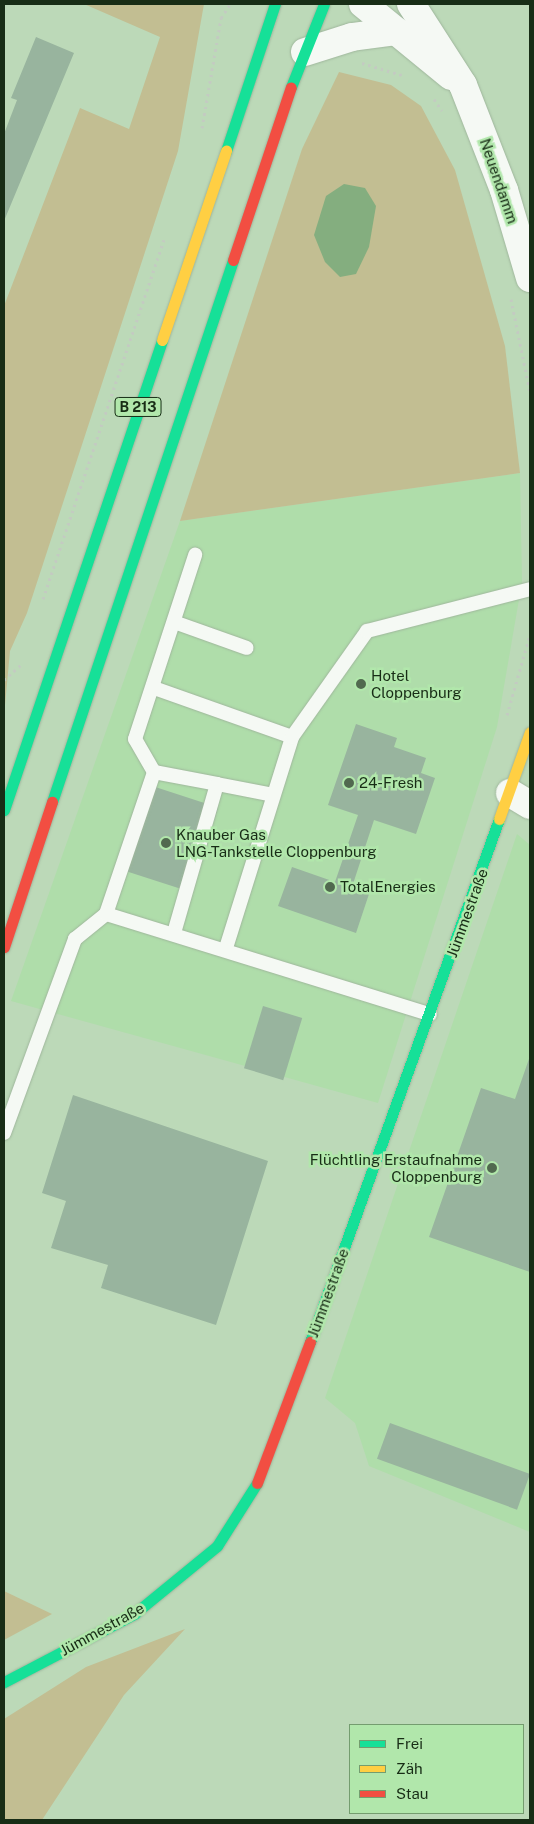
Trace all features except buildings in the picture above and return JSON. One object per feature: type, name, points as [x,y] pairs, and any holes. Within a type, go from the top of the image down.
[{"type":"main road","name":"B 213","points":[[4,810],[275,4]]},
{"type":"main road","name":"B 213","points":[[4,947],[305,52],[324,4]]},
{"type":"main road","points":[[520,799],[530,732]]},
{"type":"main road","name":"Jümmestraße","points":[[4,1682],[134,1614],[217,1546],[262,1474],[430,1014],[520,799]]},
{"type":"street","name":"Neuendamm","points":[[363,4],[463,85]]},
{"type":"street","name":"Neuendamm","points":[[411,4],[463,85],[504,190],[520,285]]},
{"type":"street","points":[[305,52],[352,37],[396,31]]},
{"type":"lane","points":[[4,1133],[75,939],[106,914],[154,772],[135,739],[154,688],[195,555]]},
{"type":"lane","points":[[226,948],[292,737],[367,632],[530,589]]},
{"type":"lane","points":[[174,622],[247,648]]},
{"type":"lane","points":[[154,688],[292,737]]},
{"type":"lane","points":[[154,772],[273,795]]},
{"type":"lane","points":[[174,933],[217,784]]},
{"type":"lane","points":[[106,914],[226,948],[430,1014]]},
{"type":"path","points":[[201,135],[221,18],[230,4]]},
{"type":"path","points":[[369,69],[408,77]]},
{"type":"path","points":[[427,91],[445,116]]},
{"type":"path","points":[[40,608],[166,236]]},
{"type":"path","points":[[520,285],[530,392]]},
{"type":"path","points":[[505,722],[530,634]]},
{"type":"path","points":[[4,680],[22,665],[25,655]]},
{"type":"shaded area","points":[[84,4],[204,4],[178,151],[27,613],[10,651],[4,716],[4,306],[80,108],[129,129],[160,37]]},
{"type":"shaded area","points":[[339,72],[391,85],[421,106],[455,170],[505,346],[520,473],[180,521],[302,149]]},
{"type":"shaded area","points":[[344,184],[365,188],[376,206],[369,247],[356,274],[340,277],[325,262],[314,235],[326,196]]},
{"type":"shaded area","points":[[520,473],[522,582],[497,727],[378,1103],[11,1001],[180,521]]},
{"type":"shaded area","points":[[517,834],[530,845],[530,1532],[369,1466],[355,1423],[325,1398]]},
{"type":"shaded area","points":[[4,1591],[52,1614],[4,1640]]},
{"type":"shaded area","points":[[185,1629],[124,1695],[42,1820],[4,1820],[4,1719],[86,1667]]},
{"type":"traffic: fast","points":[[226,151],[275,4]]},
{"type":"traffic: fast","points":[[291,87],[324,4]]},
{"type":"traffic: fast","points":[[52,802],[233,260]]},
{"type":"traffic: fast","points":[[4,810],[162,340]]},
{"type":"traffic: fast","points":[[310,1342],[499,819]]},
{"type":"traffic: fast","points":[[4,1682],[134,1614],[217,1546],[257,1483]]},
{"type":"traffic: slow","points":[[162,340],[226,151]]},
{"type":"traffic: slow","points":[[499,819],[530,732]]},
{"type":"traffic: jam","points":[[233,260],[291,87]]},
{"type":"traffic: jam","points":[[4,947],[52,802]]},
{"type":"traffic: jam","points":[[257,1483],[310,1342]]},
{"type":"place","name":"Hotel Cloppenburg","points":[[361,684]]},
{"type":"place","name":"24-Fresh","points":[[349,783]]},
{"type":"place","name":"Knauber Gas LNG-Tankstelle Cloppenburg","points":[[166,843]]},
{"type":"place","name":"TotalEnergies","points":[[330,887]]},
{"type":"place","name":"Flüchtling Erstaufnahme Cloppenburg","points":[[492,1168]]}]
